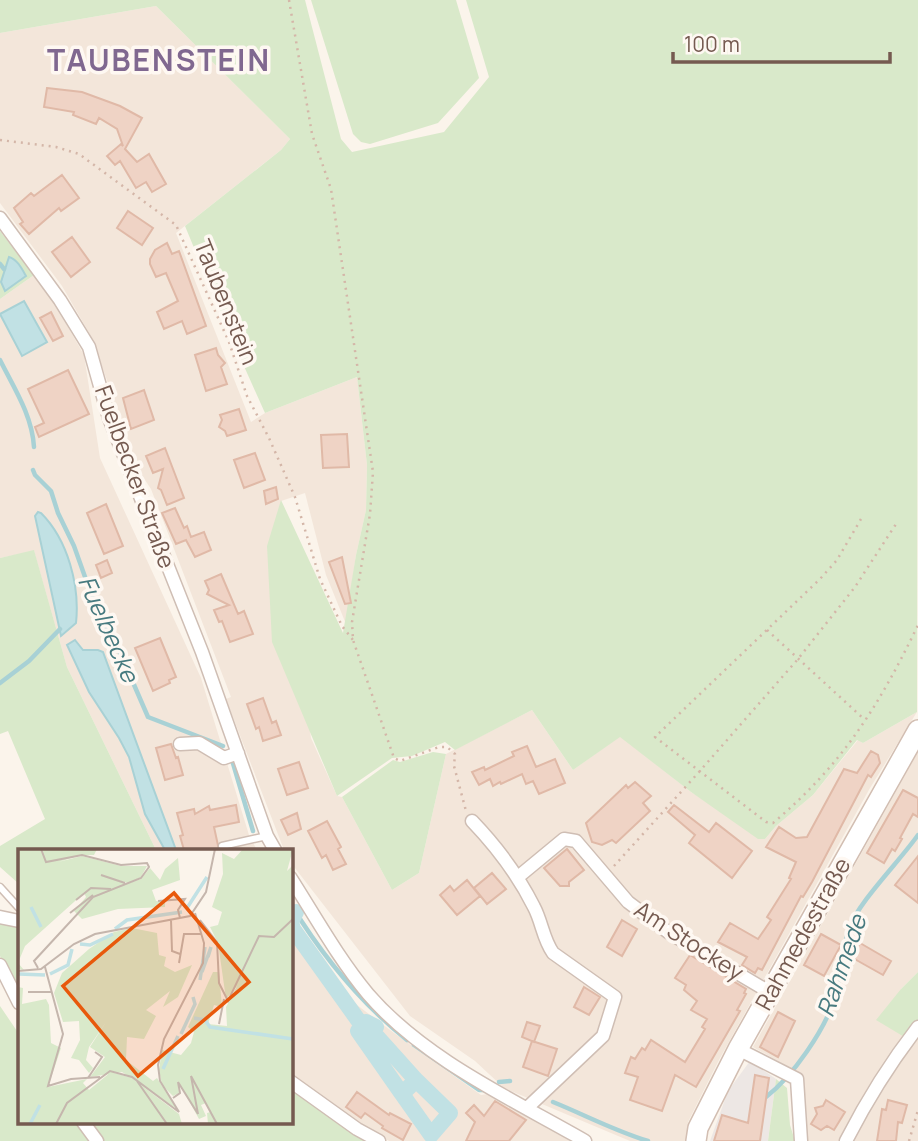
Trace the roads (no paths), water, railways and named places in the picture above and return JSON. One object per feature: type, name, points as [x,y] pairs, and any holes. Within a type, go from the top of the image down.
[{"type":"main road","name":"Rahmedestraße","points":[[696,1141],[698,1128],[738,1049],[918,730]]},
{"type":"street","name":"Fuelbecker Straße","points":[[0,218],[60,300],[89,347],[109,418],[202,652],[267,836],[274,849]]},
{"type":"street","points":[[180,744],[199,743],[224,758],[238,753]]},
{"type":"street","points":[[472,821],[517,877],[536,910],[547,944],[553,953],[615,997],[603,1036],[527,1108]]},
{"type":"street","name":"Am Stockey","points":[[517,877],[564,839],[576,841],[628,902],[668,932],[771,993]]},
{"type":"street","points":[[292,880],[346,965],[397,1024],[430,1049],[585,1141]]},
{"type":"street","points":[[0,917],[18,921]]},
{"type":"street","points":[[0,965],[18,1001]]},
{"type":"street","points":[[846,1141],[887,1068],[918,1027]]},
{"type":"street","points":[[738,1049],[797,1079],[801,1141]]},
{"type":"street","points":[[292,1082],[357,1129],[379,1141]]},
{"type":"street","points":[[84,1124],[97,1141]]},
{"type":"lane","points":[[222,846],[267,836]]},
{"type":"lane","points":[[0,887],[18,907]]},
{"type":"water","points":[[9,257],[17,262],[26,276],[5,291],[1,282]]},
{"type":"water","points":[[24,301],[47,342],[22,356],[0,314]]},
{"type":"water","points":[[38,512],[58,536],[74,579],[76,623],[61,636],[35,516]]},
{"type":"water","points":[[75,640],[83,650],[103,652],[176,849],[164,849],[145,814],[129,757],[89,692],[67,645]]},
{"type":"waterway","points":[[0,264],[4,269]]},
{"type":"waterway","name":"Fuelbecke","points":[[0,360],[26,413],[34,447]]},
{"type":"waterway","name":"Fuelbecke","points":[[33,470],[51,491],[100,619],[115,641],[148,717],[223,746]]},
{"type":"waterway","points":[[0,683],[29,661],[60,629]]},
{"type":"waterway","name":"Fuelbecke","points":[[232,760],[253,831]]},
{"type":"waterway","name":"Rahmede","points":[[766,1097],[797,1065],[824,1024],[835,997],[847,937],[854,918],[918,835]]},
{"type":"waterway","name":"Fuelbecke","points":[[292,906],[343,977],[407,1040]]},
{"type":"waterway","points":[[292,920],[296,912]]},
{"type":"waterway","points":[[292,926],[363,1027]]},
{"type":"waterway","points":[[366,1022],[376,1027],[372,1031],[416,1080],[402,1094],[358,1031],[363,1027],[366,1022]]},
{"type":"waterway","name":"Fuelbecke","points":[[414,1045],[479,1090],[485,1090]]},
{"type":"waterway","points":[[416,1080],[450,1113],[431,1135],[402,1094],[416,1080]]},
{"type":"waterway","name":"Fuelbecke","points":[[499,1082],[510,1081]]},
{"type":"waterway","name":"Fuelbecke","points":[[553,1102],[648,1141]]},
{"type":"district","name":"TAUBENSTEIN","points":[[159,61]]}]
